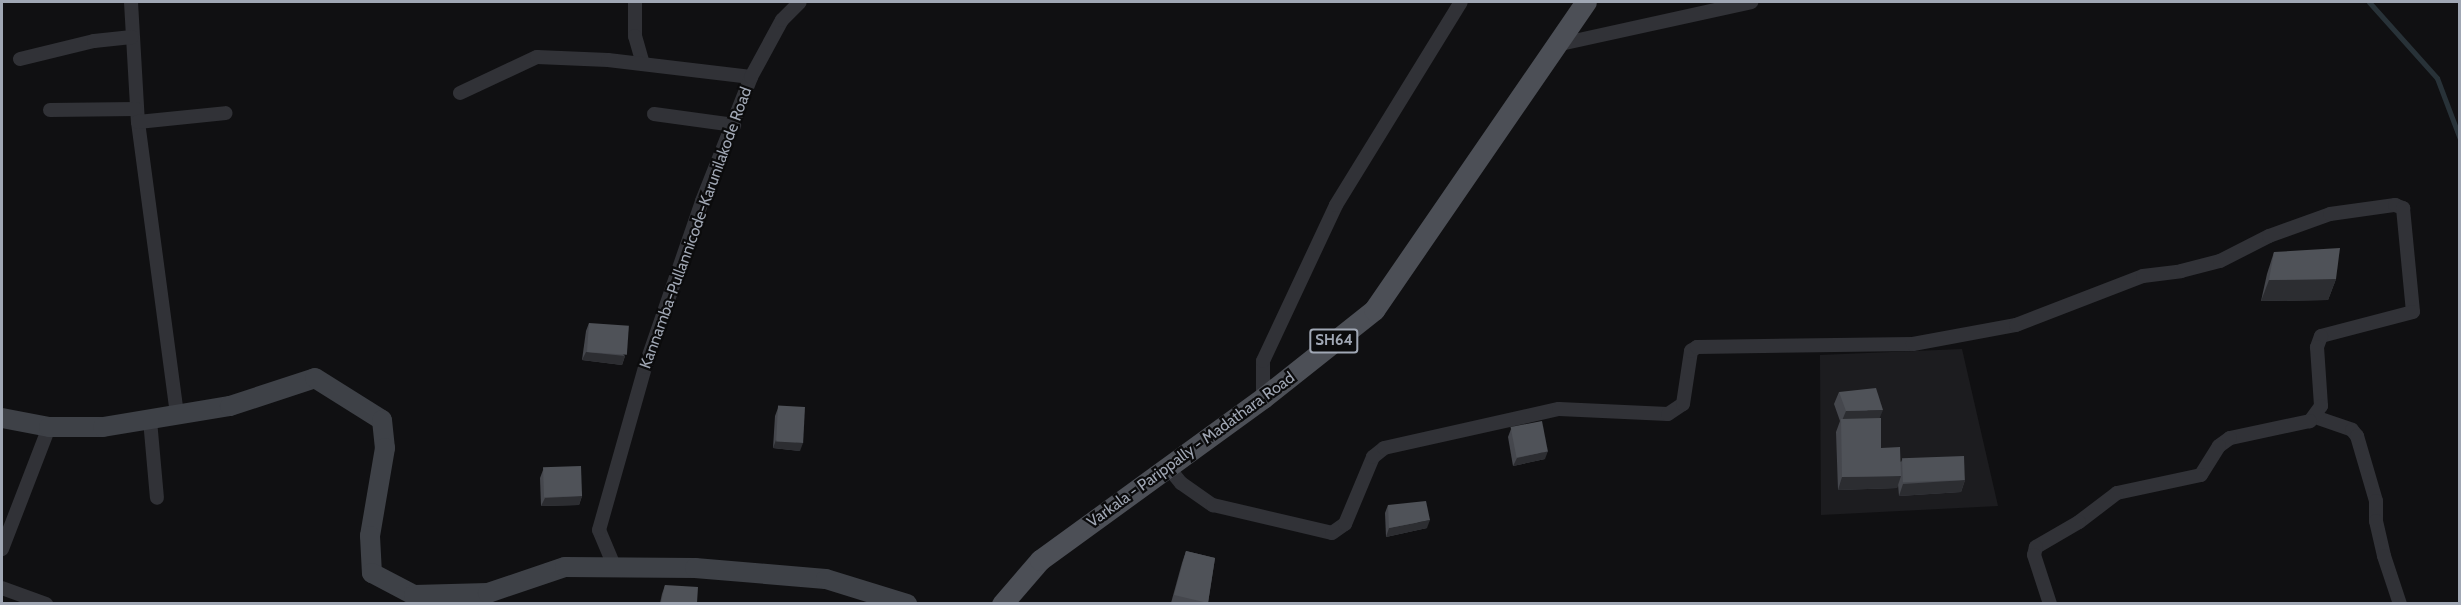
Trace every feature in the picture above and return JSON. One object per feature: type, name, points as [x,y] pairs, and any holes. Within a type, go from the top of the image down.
[{"type":"main road","name":"Varkala - Parippally - Madathara Road","points":[[1002,603],[1040,560],[1263,398],[1374,310],[1554,45],[1586,2]]},
{"type":"main road","points":[[2,418],[49,427],[103,427],[230,406],[315,378],[382,420],[385,448],[370,536],[372,573],[414,595],[472,598],[565,567],[695,568],[826,579],[907,603]]},
{"type":"street","points":[[131,2],[137,116],[177,416]]},
{"type":"street","points":[[635,2],[635,36],[643,63]]},
{"type":"street","name":"Kannamba-Pullannicode-Karunilakode Road","points":[[615,568],[599,530],[645,367],[702,201],[734,125],[751,76],[782,20],[800,2]]},
{"type":"street","points":[[1263,398],[1263,361],[1336,206],[1461,2]]},
{"type":"street","points":[[1554,45],[1751,2]]},
{"type":"street","points":[[20,59],[94,41],[132,37]]},
{"type":"street","points":[[460,93],[537,57],[643,63],[751,76]]},
{"type":"street","points":[[50,110],[137,116],[226,113]]},
{"type":"street","points":[[654,114],[734,125]]},
{"type":"street","points":[[1168,467],[1181,483],[1213,505],[1332,533],[1345,524],[1373,457],[1384,448],[1559,409],[1668,414],[1683,404],[1691,351],[1697,346],[1913,344],[2016,325],[2143,276],[2181,272],[2220,261],[2269,236],[2330,214],[2399,206],[2406,212],[2414,310],[2321,336],[2317,347],[2322,397],[2315,417]]},
{"type":"street","points":[[2050,603],[2034,555],[2036,547],[2079,522],[2117,493],[2201,475],[2219,446],[2230,438],[2293,427],[2315,417],[2352,430],[2358,436],[2376,501],[2376,521],[2384,556],[2400,603]]},
{"type":"street","points":[[150,420],[157,498]]},
{"type":"street","points":[[2,549],[49,427]]},
{"type":"street","points":[[2,588],[46,603]]},
{"type":"shaded area","points":[[1962,349],[1998,506],[1821,515],[1820,355]]},
{"type":"building","points":[[2340,248],[2336,279],[2269,280],[2274,252]]},
{"type":"building","points":[[589,323],[629,326],[627,355],[587,352]]},
{"type":"building","points":[[1876,388],[1883,410],[1846,411],[1839,392]]},
{"type":"building","points":[[778,406],[805,407],[803,443],[776,442]]},
{"type":"building","points":[[1881,418],[1881,448],[1900,447],[1901,476],[1842,477],[1841,419]]},
{"type":"building","points":[[1542,421],[1548,451],[1517,458],[1511,427]]},
{"type":"building","points":[[1964,456],[1965,480],[1903,482],[1902,458]]},
{"type":"building","points":[[581,466],[582,496],[544,497],[543,467]]},
{"type":"building","points":[[1426,501],[1430,520],[1389,528],[1388,505]]},
{"type":"building","points":[[1186,551],[1215,558],[1208,603],[1174,595]]},
{"type":"building","points":[[665,585],[698,587],[697,603],[661,603]]},
{"type":"waterway","points":[[2369,2],[2437,78],[2460,139]]}]
